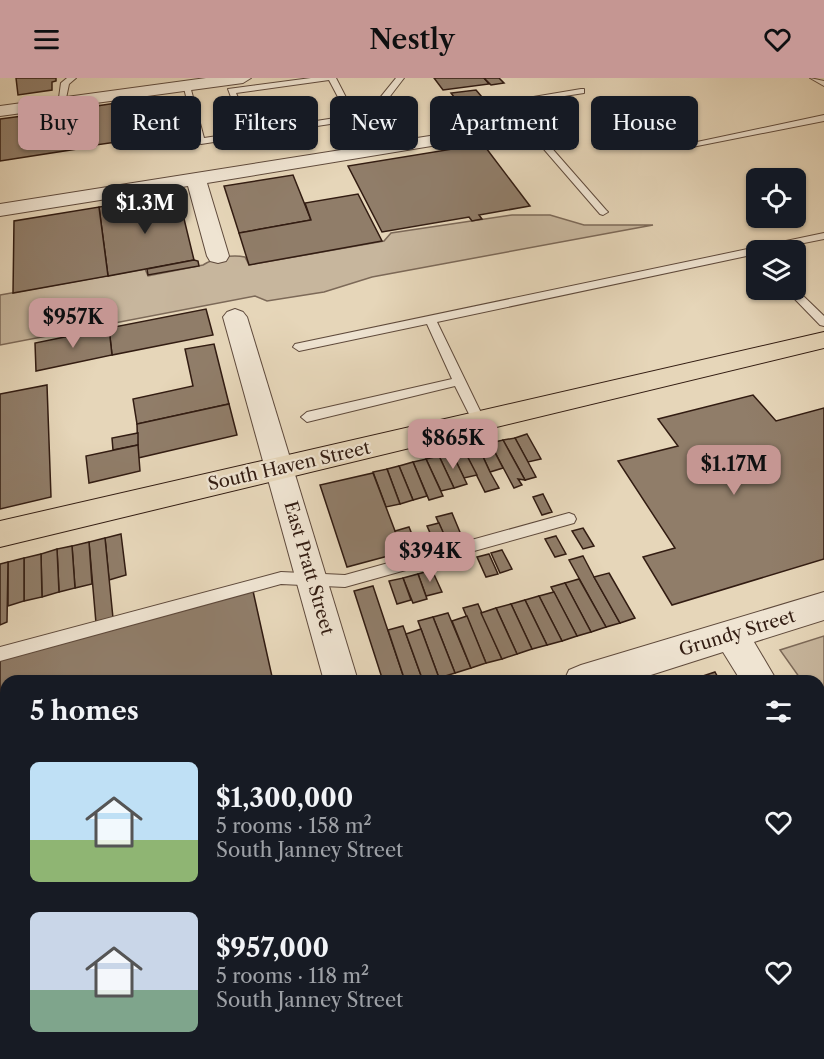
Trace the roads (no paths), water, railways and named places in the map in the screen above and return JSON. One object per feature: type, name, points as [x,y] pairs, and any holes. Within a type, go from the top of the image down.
[{"type":"main road","name":"South Haven Street","points":[[0,534],[824,340]]},
{"type":"street","points":[[99,98],[186,86],[247,82]]},
{"type":"street","points":[[0,111],[18,109]]},
{"type":"street","points":[[0,210],[430,141]]},
{"type":"street","points":[[196,178],[218,256]]},
{"type":"street","name":"East Pratt Street","points":[[235,317],[266,427],[281,468],[339,675]]},
{"type":"street","name":"Grundy Street","points":[[610,675],[824,606]]},
{"type":"street","points":[[731,636],[756,675]]},
{"type":"lane","points":[[62,96],[65,83],[72,78]]},
{"type":"lane","points":[[233,96],[231,91],[247,82],[331,78],[341,96]]},
{"type":"lane","points":[[386,96],[400,78]]},
{"type":"lane","points":[[186,86],[201,141],[213,139]]},
{"type":"lane","points":[[578,87],[507,102],[603,212]]},
{"type":"lane","points":[[698,143],[824,117]]},
{"type":"lane","points":[[806,240],[824,236]]},
{"type":"lane","points":[[299,347],[746,254]]},
{"type":"lane","points":[[801,300],[824,322]]},
{"type":"lane","points":[[430,319],[479,421]]},
{"type":"lane","points":[[307,417],[459,381]]},
{"type":"lane","points":[[0,654],[281,578],[345,581],[569,519]]}]
